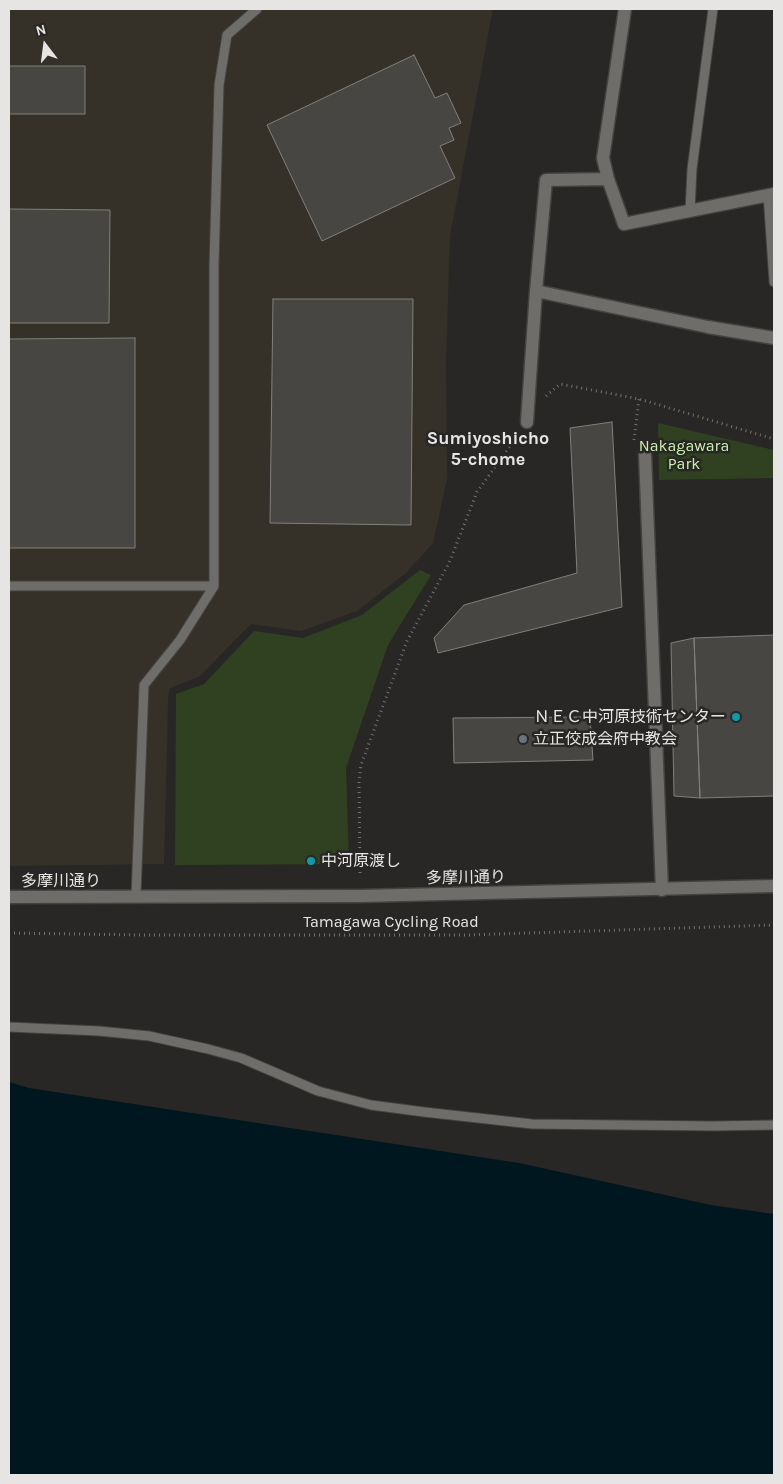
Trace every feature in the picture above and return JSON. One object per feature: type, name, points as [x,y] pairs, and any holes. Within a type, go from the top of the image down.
[{"type":"street","points":[[625,9],[603,158],[608,179],[624,224],[771,194]]},
{"type":"street","points":[[527,422],[546,180],[608,179]]},
{"type":"street","points":[[536,291],[708,327],[774,338]]},
{"type":"street","points":[[645,454],[662,890]]},
{"type":"street","name":"多摩川通り","points":[[9,897],[360,896],[774,886]]},
{"type":"lane","points":[[136,896],[144,685],[180,640],[214,586],[214,266],[219,85],[227,35],[256,9]]},
{"type":"lane","points":[[690,211],[692,169],[713,9]]},
{"type":"lane","points":[[771,194],[774,282]]},
{"type":"lane","points":[[9,586],[214,586]]},
{"type":"lane","points":[[9,1027],[99,1031],[149,1036],[208,1048],[241,1058],[318,1091],[370,1105],[424,1112],[532,1124],[774,1125]]},
{"type":"path","points":[[360,872],[359,781],[361,765],[407,641],[449,563],[477,492],[540,401],[560,384],[639,398],[774,439]]},
{"type":"path","points":[[639,398],[634,441],[645,454]]},
{"type":"path","name":"Tamagawa Cycling Road","points":[[9,933],[467,935],[774,926]]},
{"type":"shaded area","points":[[9,9],[493,9],[450,236],[446,362],[447,479],[433,543],[406,573],[357,611],[301,631],[251,624],[200,676],[169,689],[164,864],[9,866]]},
{"type":"green space","name":"Nakagawara Park","points":[[658,423],[774,450],[774,478],[659,480]]},
{"type":"green space","points":[[420,570],[431,575],[388,645],[346,768],[349,864],[175,865],[176,694],[204,684],[254,631],[303,638],[362,615]]},
{"type":"water","points":[[9,1082],[29,1088],[519,1163],[711,1205],[774,1214],[774,1475],[9,1475]]},
{"type":"building","points":[[414,55],[435,98],[447,93],[461,123],[449,128],[454,140],[440,146],[455,178],[322,241],[267,125]]},
{"type":"building","points":[[9,66],[85,66],[85,114],[9,114]]},
{"type":"building","points":[[9,209],[110,210],[109,323],[9,323]]},
{"type":"building","points":[[273,299],[413,299],[411,525],[270,523]]},
{"type":"building","points":[[135,338],[135,548],[9,548],[9,339]]},
{"type":"building","points":[[612,422],[622,607],[438,653],[434,638],[464,605],[577,573],[570,428]]},
{"type":"building","name":"ＮＥＣ中河原技術センター","points":[[774,635],[774,796],[700,798],[694,638]]},
{"type":"building","name":"ＮＥＣ中河原技術センター","points":[[694,638],[700,798],[674,796],[671,643]]},
{"type":"building","name":"立正佼成会府中教会","points":[[590,717],[593,760],[454,763],[453,718]]},
{"type":"place","name":"ＮＥＣ中河原技術センター","points":[[736,717]]},
{"type":"place","name":"立正佼成会府中教会","points":[[523,739]]},
{"type":"place","name":"中河原渡し","points":[[311,861]]},
{"type":"district","name":"Sumiyoshicho 5-chome","points":[[488,449]]}]
